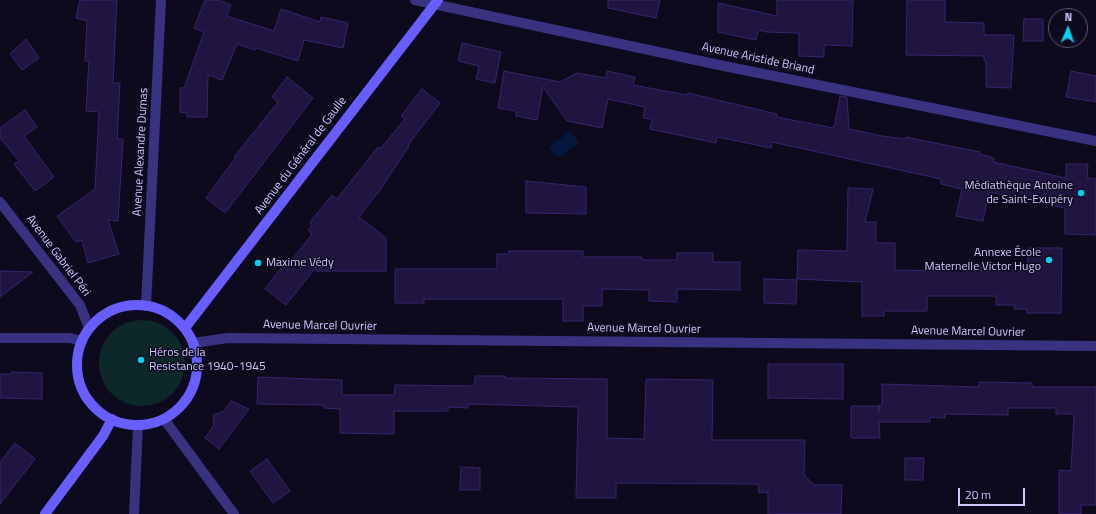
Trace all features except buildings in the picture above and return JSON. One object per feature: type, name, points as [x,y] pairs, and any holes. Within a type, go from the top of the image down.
[{"type":"street","name":"Avenue Alexandre Dumas","points":[[146,306],[161,0]]},
{"type":"street","name":"Avenue Aristide Briand","points":[[415,0],[436,2],[724,66],[1096,141]]},
{"type":"street","name":"Avenue du Général de Gaulle","points":[[185,328],[436,2]]},
{"type":"street","name":"Avenue Gabriel Péri","points":[[0,202],[80,305],[89,328]]},
{"type":"street","points":[[130,305],[146,306],[165,312],[176,319],[185,328],[193,343],[197,361],[195,379],[188,396],[176,410],[164,419],[138,425],[125,424],[112,419],[96,409],[85,395],[78,377],[77,359],[82,341],[89,328],[100,317],[114,309],[130,305]]},
{"type":"street","points":[[0,338],[70,338],[82,341]]},
{"type":"street","name":"Avenue Marcel Ouvrier","points":[[193,343],[228,338],[1096,346]]},
{"type":"street","points":[[45,514],[103,436],[112,419]]},
{"type":"street","points":[[164,419],[234,514]]},
{"type":"street","points":[[134,514],[138,425]]},
{"type":"green space","points":[[142,320],[158,324],[172,333],[181,347],[185,363],[181,379],[172,393],[158,402],[142,406],[126,402],[112,393],[103,379],[99,363],[103,347],[112,333],[126,324]]},
{"type":"water","points":[[570,131],[579,142],[558,158],[549,147]]},
{"type":"place","name":"Médiathèque Antoine de Saint-Exupéry","points":[[1081,193]]},
{"type":"place","name":"Annexe École Maternelle Victor Hugo","points":[[1049,260]]},
{"type":"place","name":"Maxime Védy","points":[[258,263]]},
{"type":"place","name":"Héros de la Resistance 1940-1945","points":[[141,360]]}]
